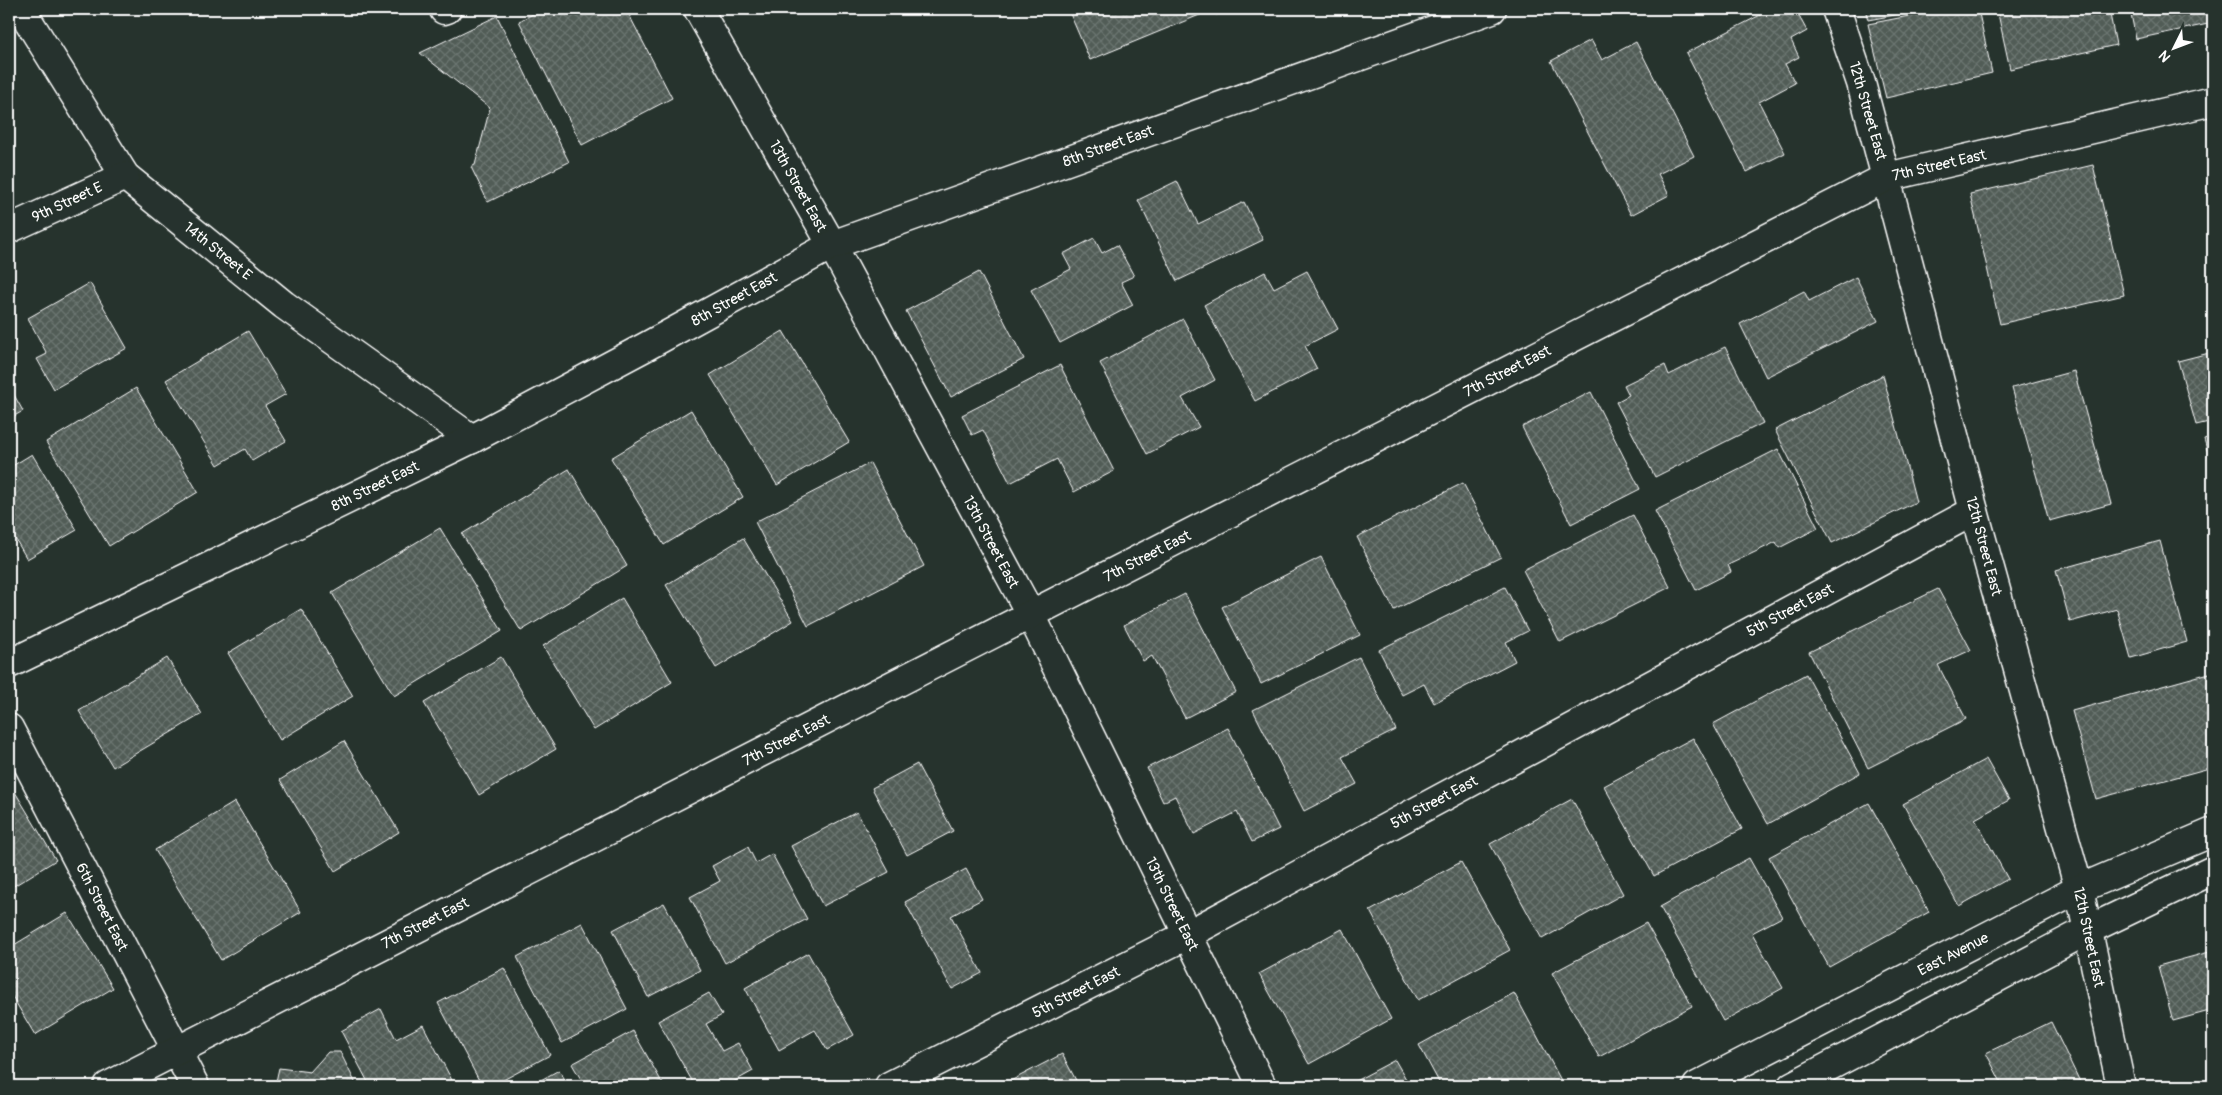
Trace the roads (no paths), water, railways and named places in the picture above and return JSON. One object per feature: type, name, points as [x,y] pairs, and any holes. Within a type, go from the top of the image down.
[{"type":"street","name":"14th Street E","points":[[21,9],[125,176],[284,305],[472,439]]},
{"type":"street","name":"13th Street East","points":[[698,9],[832,245],[1031,616],[1262,1086]]},
{"type":"street","name":"8th Street East","points":[[9,664],[472,439],[832,245],[1492,9]]},
{"type":"street","name":"12th Street East","points":[[1836,9],[1861,83],[1887,177],[1974,511],[2079,889],[2121,1086]]},
{"type":"street","name":"7th Street East","points":[[108,1086],[1887,177],[2213,101]]},
{"type":"street","name":"9th Street E","points":[[9,229],[125,176]]},
{"type":"street","name":"5th Street East","points":[[889,1086],[1187,935],[1974,511]]},
{"type":"street","name":"6th Street East","points":[[9,728],[195,1086]]},
{"type":"street","name":"East Avenue","points":[[1698,1086],[2079,889],[2213,832]]},
{"type":"street","points":[[1792,1086],[2088,930],[2213,870]]}]
